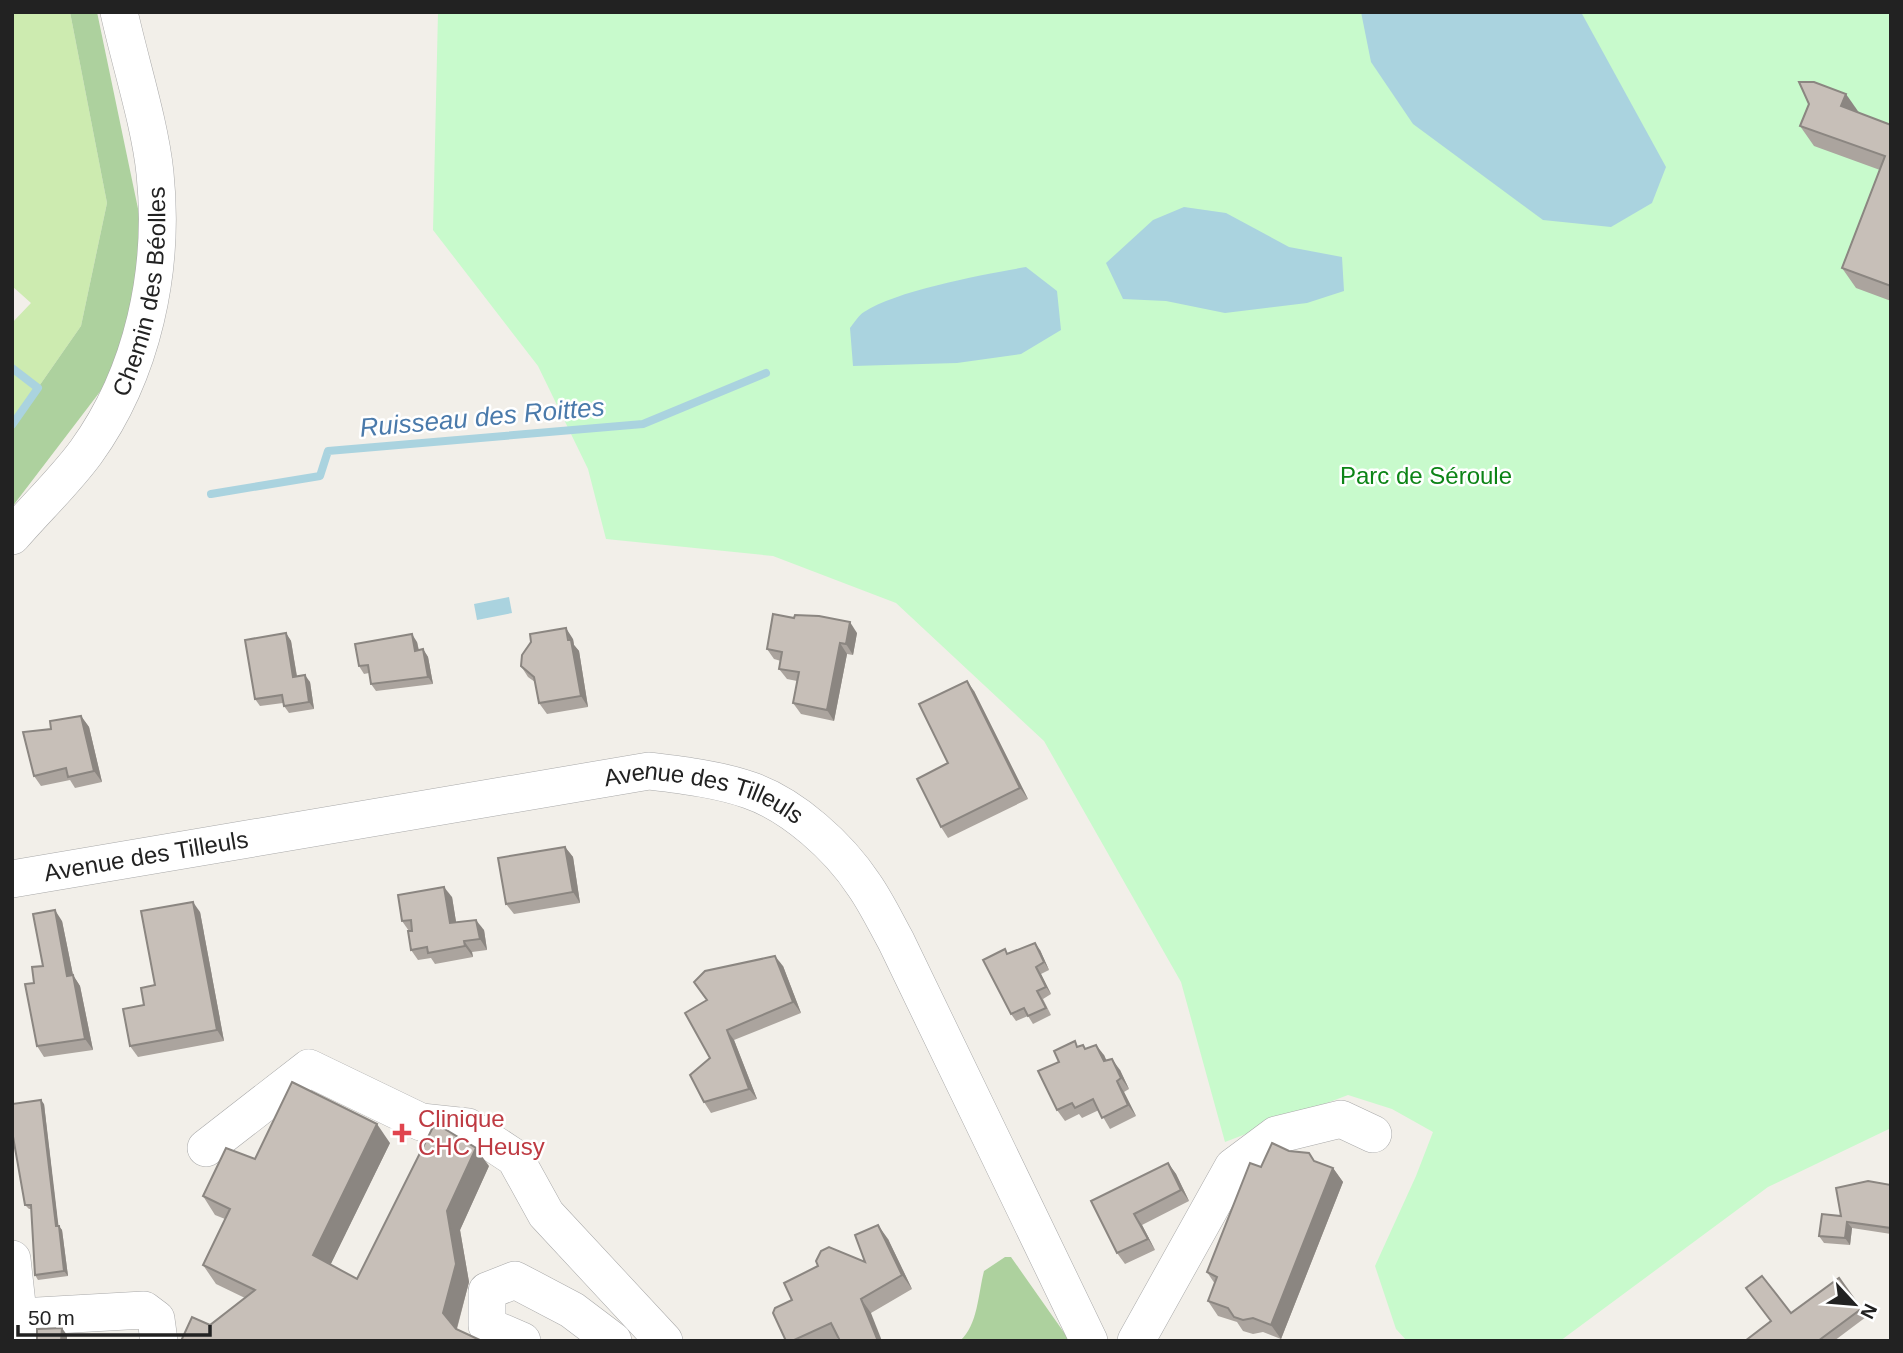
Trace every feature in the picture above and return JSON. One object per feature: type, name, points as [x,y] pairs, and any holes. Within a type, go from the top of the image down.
[{"type":"street","name":"Chemin des Béolles","points":[[12,536],[86,452],[114,406],[136,354],[148,310],[158,222],[155,171],[119,12]]},
{"type":"street","name":"Avenue des Tilleuls","points":[[12,880],[649,771],[702,778],[751,790],[794,814],[829,844],[864,884],[896,941],[1089,1341]]},
{"type":"street","points":[[205,1148],[309,1068],[421,1122],[468,1128],[515,1158],[546,1214],[664,1341]]},
{"type":"street","points":[[1136,1341],[1233,1167],[1276,1135],[1341,1119],[1373,1134]]},
{"type":"street","points":[[12,1259],[20,1329],[144,1310],[156,1319],[159,1341]]},
{"type":"street","points":[[522,1341],[487,1326],[487,1290],[515,1280],[572,1310],[613,1341]]},
{"type":"green space","points":[[12,12],[70,12],[107,203],[81,326],[12,425],[12,323],[31,303],[12,286]]},
{"type":"green space","points":[[70,12],[97,12],[146,247],[115,372],[12,507],[12,425],[81,326],[107,203]]},
{"type":"green space","name":"Parc de Séroule","points":[[438,12],[1891,12],[1891,1128],[1768,1187],[1560,1341],[1407,1341],[1396,1329],[1375,1266],[1433,1132],[1392,1109],[1348,1095],[1225,1142],[1181,982],[1044,741],[896,603],[773,556],[606,539],[588,469],[538,366],[433,230]]},
{"type":"green space","points":[[1005,1257],[1011,1257],[1070,1341],[960,1341],[974,1318],[984,1271]]},
{"type":"water","points":[[1361,12],[1581,12],[1666,167],[1652,203],[1611,227],[1543,220],[1413,124],[1371,62]]},
{"type":"water","points":[[1184,207],[1226,213],[1289,247],[1342,257],[1344,291],[1307,303],[1225,313],[1166,301],[1123,299],[1106,263],[1153,220]]},
{"type":"water","points":[[1026,267],[1057,291],[1061,330],[1021,354],[957,363],[853,366],[850,328],[864,312],[919,290]]},
{"type":"water","points":[[509,597],[512,613],[477,620],[474,604]]},
{"type":"building","points":[[1799,82],[1814,82],[1846,94],[1841,106],[1891,125],[1891,286],[1842,268],[1885,156],[1800,126],[1809,104]]},
{"type":"building","points":[[773,614],[794,618],[795,615],[819,616],[850,622],[846,644],[840,643],[827,710],[793,703],[799,672],[779,669],[782,652],[767,649]]},
{"type":"building","points":[[566,628],[568,640],[571,640],[581,696],[539,703],[534,677],[521,666],[522,655],[531,642],[530,634]]},
{"type":"building","points":[[286,633],[293,677],[305,675],[309,702],[284,706],[282,695],[255,699],[245,640]]},
{"type":"building","points":[[412,634],[415,651],[423,649],[428,677],[371,684],[368,665],[359,666],[355,644]]},
{"type":"building","points":[[967,681],[1020,788],[941,827],[917,779],[948,763],[919,704]]},
{"type":"building","points":[[81,716],[94,771],[68,777],[66,768],[34,776],[23,732],[51,729],[50,721]]},
{"type":"building","points":[[565,847],[573,892],[506,904],[498,858]]},
{"type":"building","points":[[444,887],[450,923],[476,920],[480,939],[464,941],[465,946],[428,953],[427,947],[411,950],[408,931],[412,931],[411,920],[402,921],[398,895]]},
{"type":"building","points":[[193,902],[217,1030],[130,1046],[123,1009],[144,1005],[141,988],[155,985],[141,911]]},
{"type":"building","points":[[55,910],[67,976],[73,975],[85,1039],[37,1046],[25,984],[34,983],[32,967],[43,966],[33,914]]},
{"type":"building","points":[[1035,943],[1044,962],[1036,967],[1046,987],[1037,991],[1046,1008],[1028,1016],[1024,1008],[1011,1014],[983,960],[1005,949],[1007,954]]},
{"type":"building","points":[[775,956],[793,1002],[727,1030],[749,1089],[704,1102],[690,1075],[710,1058],[685,1013],[707,1000],[694,982],[705,971]]},
{"type":"building","points":[[1075,1041],[1077,1047],[1083,1045],[1085,1049],[1096,1045],[1104,1061],[1112,1059],[1121,1078],[1117,1081],[1128,1105],[1102,1118],[1093,1099],[1075,1108],[1072,1103],[1057,1110],[1038,1071],[1059,1062],[1054,1051]]},
{"type":"building","points":[[292,1082],[377,1124],[313,1255],[357,1279],[433,1127],[443,1128],[476,1148],[447,1211],[456,1264],[443,1313],[456,1329],[482,1341],[181,1341],[192,1317],[210,1325],[255,1290],[203,1265],[230,1209],[203,1196],[226,1148],[255,1159]]},
{"type":"building","points":[[41,1100],[64,1271],[35,1275],[31,1205],[25,1205],[12,1131],[12,1104]]},
{"type":"building","points":[[1272,1143],[1289,1151],[1309,1153],[1314,1161],[1333,1168],[1271,1325],[1253,1318],[1243,1320],[1234,1317],[1228,1308],[1208,1301],[1217,1277],[1207,1272],[1250,1163],[1261,1167]]},
{"type":"building","points":[[1168,1163],[1181,1190],[1134,1214],[1148,1239],[1117,1253],[1091,1201]]},
{"type":"building","points":[[1868,1181],[1891,1185],[1891,1228],[1847,1222],[1845,1238],[1819,1236],[1822,1214],[1841,1216],[1836,1188]]},
{"type":"building","points":[[878,1225],[902,1275],[861,1299],[878,1341],[840,1341],[831,1323],[792,1341],[786,1341],[773,1313],[775,1308],[792,1300],[784,1283],[818,1266],[816,1261],[821,1251],[829,1247],[865,1262],[855,1235]]},
{"type":"building","points":[[1762,1276],[1791,1313],[1839,1278],[1861,1309],[1818,1341],[1745,1341],[1771,1321],[1746,1288]]},
{"type":"building","points":[[62,1328],[61,1341],[37,1341],[37,1329]]},
{"type":"waterway","name":"Ruisseau des Roittes","points":[[12,368],[38,388],[12,425]]},
{"type":"waterway","name":"Ruisseau des Roittes","points":[[211,494],[320,476],[328,451],[643,424],[766,373]]},
{"type":"place","name":"Clinique CHC Heusy","points":[[402,1133]]}]
